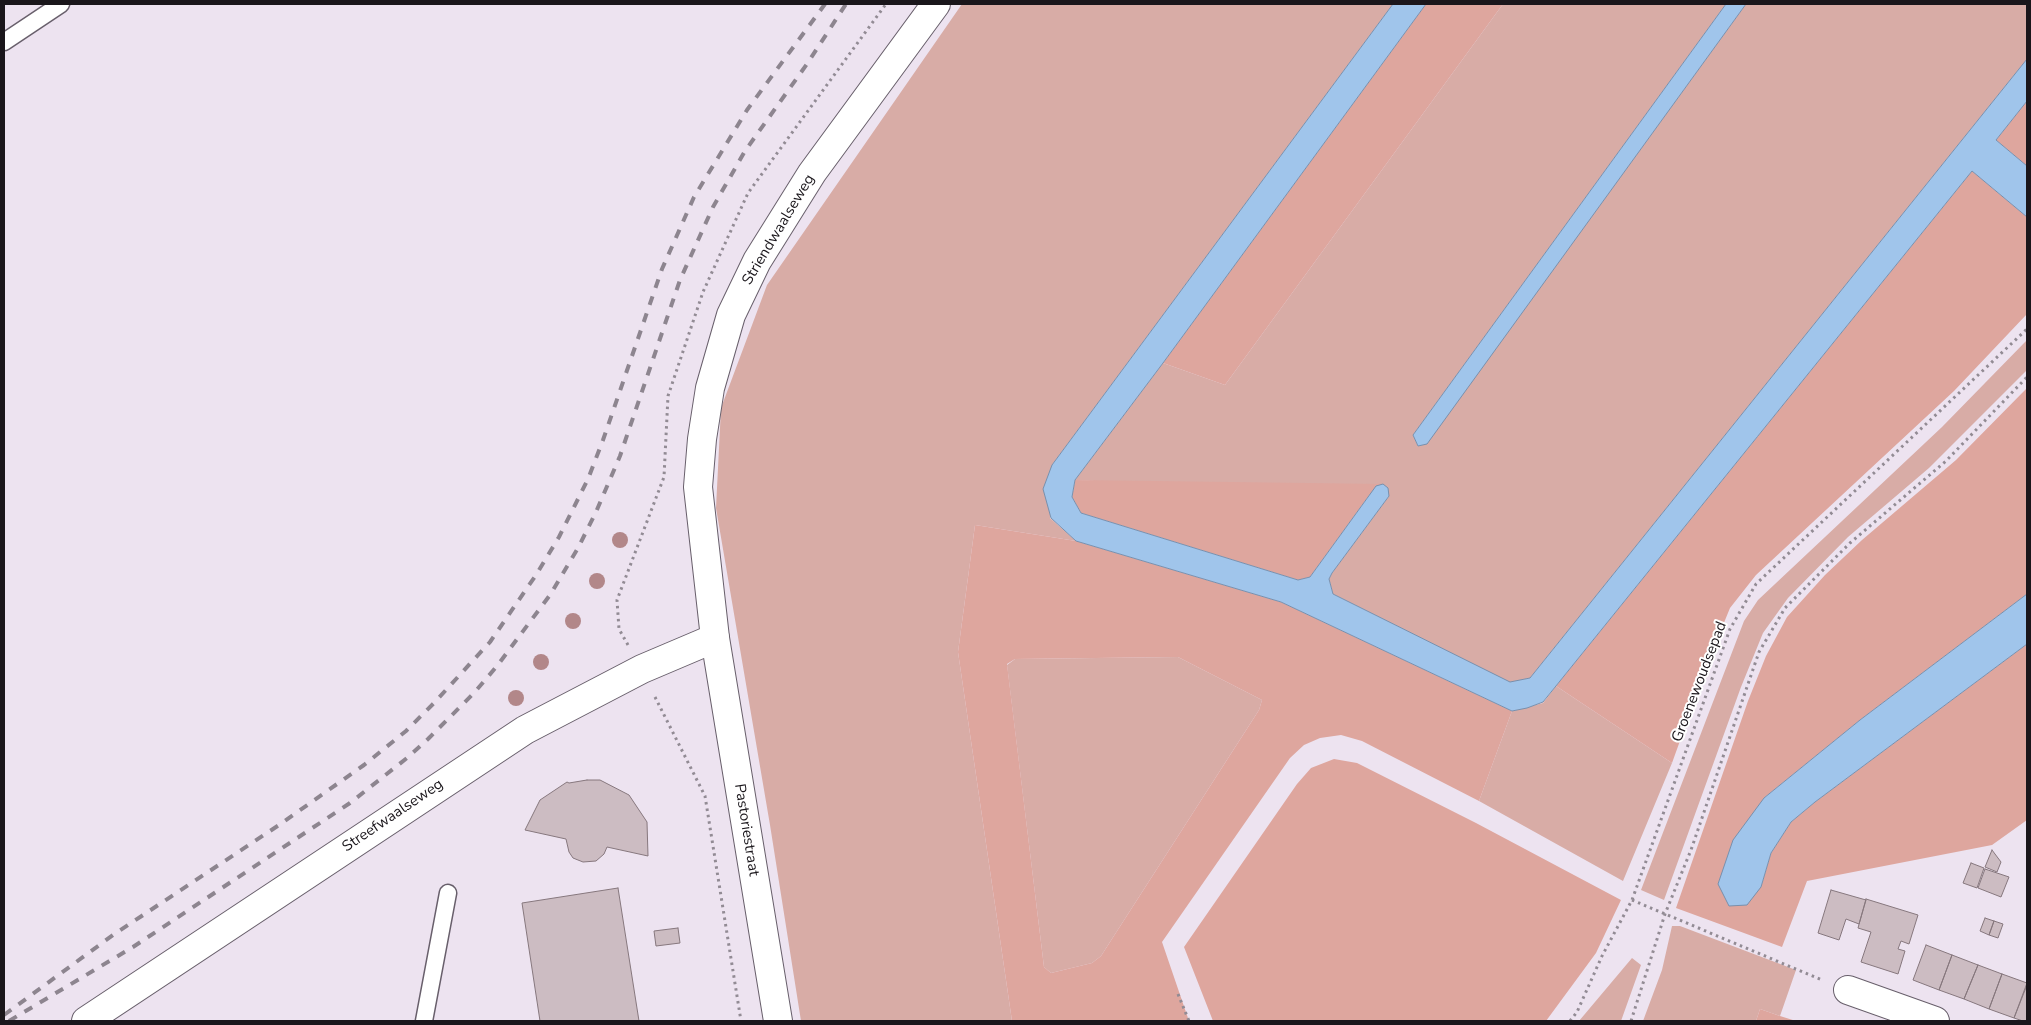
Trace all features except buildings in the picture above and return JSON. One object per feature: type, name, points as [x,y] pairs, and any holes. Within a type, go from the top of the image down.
[{"type":"street","name":"Striendwaalseweg","points":[[715,638],[698,486],[702,439],[710,388],[731,315],[757,261],[812,173],[936,4]]},
{"type":"street","name":"Streefwaalseweg","points":[[86,1021],[525,730],[642,669],[715,638]]},
{"type":"street","name":"Pastoriestraat","points":[[715,638],[778,1021]]},
{"type":"street","points":[[1848,990],[1935,1021]]},
{"type":"lane","points":[[4,42],[61,4]]},
{"type":"lane","points":[[424,1021],[448,893]]},
{"type":"path","name":"Groenewoudsepad","points":[[1570,1021],[1578,1012],[1602,956],[1632,900],[1730,629],[1756,584],[2027,329]]},
{"type":"path","points":[[1631,1021],[1665,914],[1691,850],[1759,652],[1785,608],[1850,543],[1946,461],[2027,377]]},
{"type":"path","points":[[642,669],[705,796],[742,1021]]},
{"type":"path","points":[[1632,900],[1848,990]]},
{"type":"path","points":[[1178,994],[1189,1021]]},
{"type":"shaded area","points":[[962,4],[1393,4],[1052,465],[1050,518],[1076,541],[975,525],[958,652],[1012,1021],[801,1021],[716,508],[721,408],[767,285]]},
{"type":"shaded area","points":[[1426,4],[1503,4],[1225,385],[1163,363]]},
{"type":"shaded area","points":[[1503,4],[1726,4],[1413,435],[1418,446],[1427,443],[1746,4],[2027,4],[2027,59],[1530,678],[1510,683],[1333,594],[1329,579],[1332,573],[1389,496],[1075,480],[1163,363],[1225,385]]},
{"type":"shaded area","points":[[2027,101],[2027,166],[1996,140]]},
{"type":"shaded area","points":[[1972,171],[2027,217],[2027,314],[1954,391],[1756,575],[1730,608],[1672,763],[1556,686]]},
{"type":"shaded area","points":[[2027,340],[2027,370],[1929,468],[1848,537],[1788,598],[1763,633],[1741,687],[1664,900],[1641,890],[1744,621],[1758,600],[1942,427]]},
{"type":"shaded area","points":[[2027,388],[2027,594],[1860,720],[1764,798],[1761,887],[1771,853],[1791,822],[1815,802],[2027,644],[2027,820],[1992,845],[1807,881],[1782,947],[1676,908],[1748,701],[1766,656],[1787,617],[1825,575],[1862,540],[1956,460]]},
{"type":"shaded area","points":[[1075,480],[1383,484],[1376,486],[1310,577],[1298,580],[1081,513],[1072,497]]},
{"type":"shaded area","points":[[975,525],[1076,541],[1281,602],[1512,711],[1479,801],[1362,741],[1341,735],[1320,738],[1304,745],[1290,758],[1162,942],[1189,1021],[1012,1021],[958,652]],"holes":[[[1178,657],[1262,700],[1259,710],[1101,956],[1092,963],[1051,973],[1044,967],[1007,664],[1015,659]]]},
{"type":"shaded area","points":[[1178,657],[1262,700],[1259,710],[1101,956],[1092,963],[1051,973],[1044,967],[1007,665],[1015,659]]},
{"type":"shaded area","points":[[1556,686],[1672,763],[1623,881],[1479,801],[1512,711],[1543,703]]},
{"type":"shaded area","points":[[1334,759],[1357,763],[1476,823],[1621,900],[1596,953],[1546,1021],[1213,1021],[1184,947],[1297,784],[1311,768]]},
{"type":"shaded area","points":[[1672,926],[1680,926],[1796,970],[1780,1016],[1760,1009],[1756,1021],[1643,1021],[1662,970]]},
{"type":"shaded area","points":[[1632,958],[1641,965],[1621,1021],[1579,1021]]},
{"type":"shaded area","points":[[1760,1009],[1780,1016],[1796,1021],[1756,1021]]},
{"type":"water","points":[[1393,4],[1426,4],[1075,480],[1072,497],[1081,513],[1298,580],[1310,577],[1376,486],[1383,484],[1388,488],[1389,496],[1332,573],[1329,579],[1333,594],[1510,682],[1530,678],[2027,59],[2027,101],[1996,140],[2027,166],[2027,217],[1972,171],[1543,702],[1512,711],[1281,602],[1076,541],[1051,518],[1043,489],[1052,465]]},
{"type":"water","points":[[1726,4],[1746,4],[1427,444],[1418,446],[1413,435]]},
{"type":"water","points":[[2027,594],[2027,644],[1815,802],[1791,822],[1771,853],[1761,887],[1747,905],[1729,906],[1718,884],[1733,840],[1764,798],[1860,720]]},
{"type":"railway","points":[[4,1015],[113,935],[279,825],[364,765],[406,731],[490,642],[536,575],[559,537],[588,479],[662,269],[694,197],[747,110],[825,4]]},
{"type":"railway","points":[[9,1021],[133,947],[350,803],[428,739],[474,693],[497,666],[550,595],[578,548],[596,512],[620,456],[680,280],[713,207],[745,151],[807,64],[846,4]]}]
